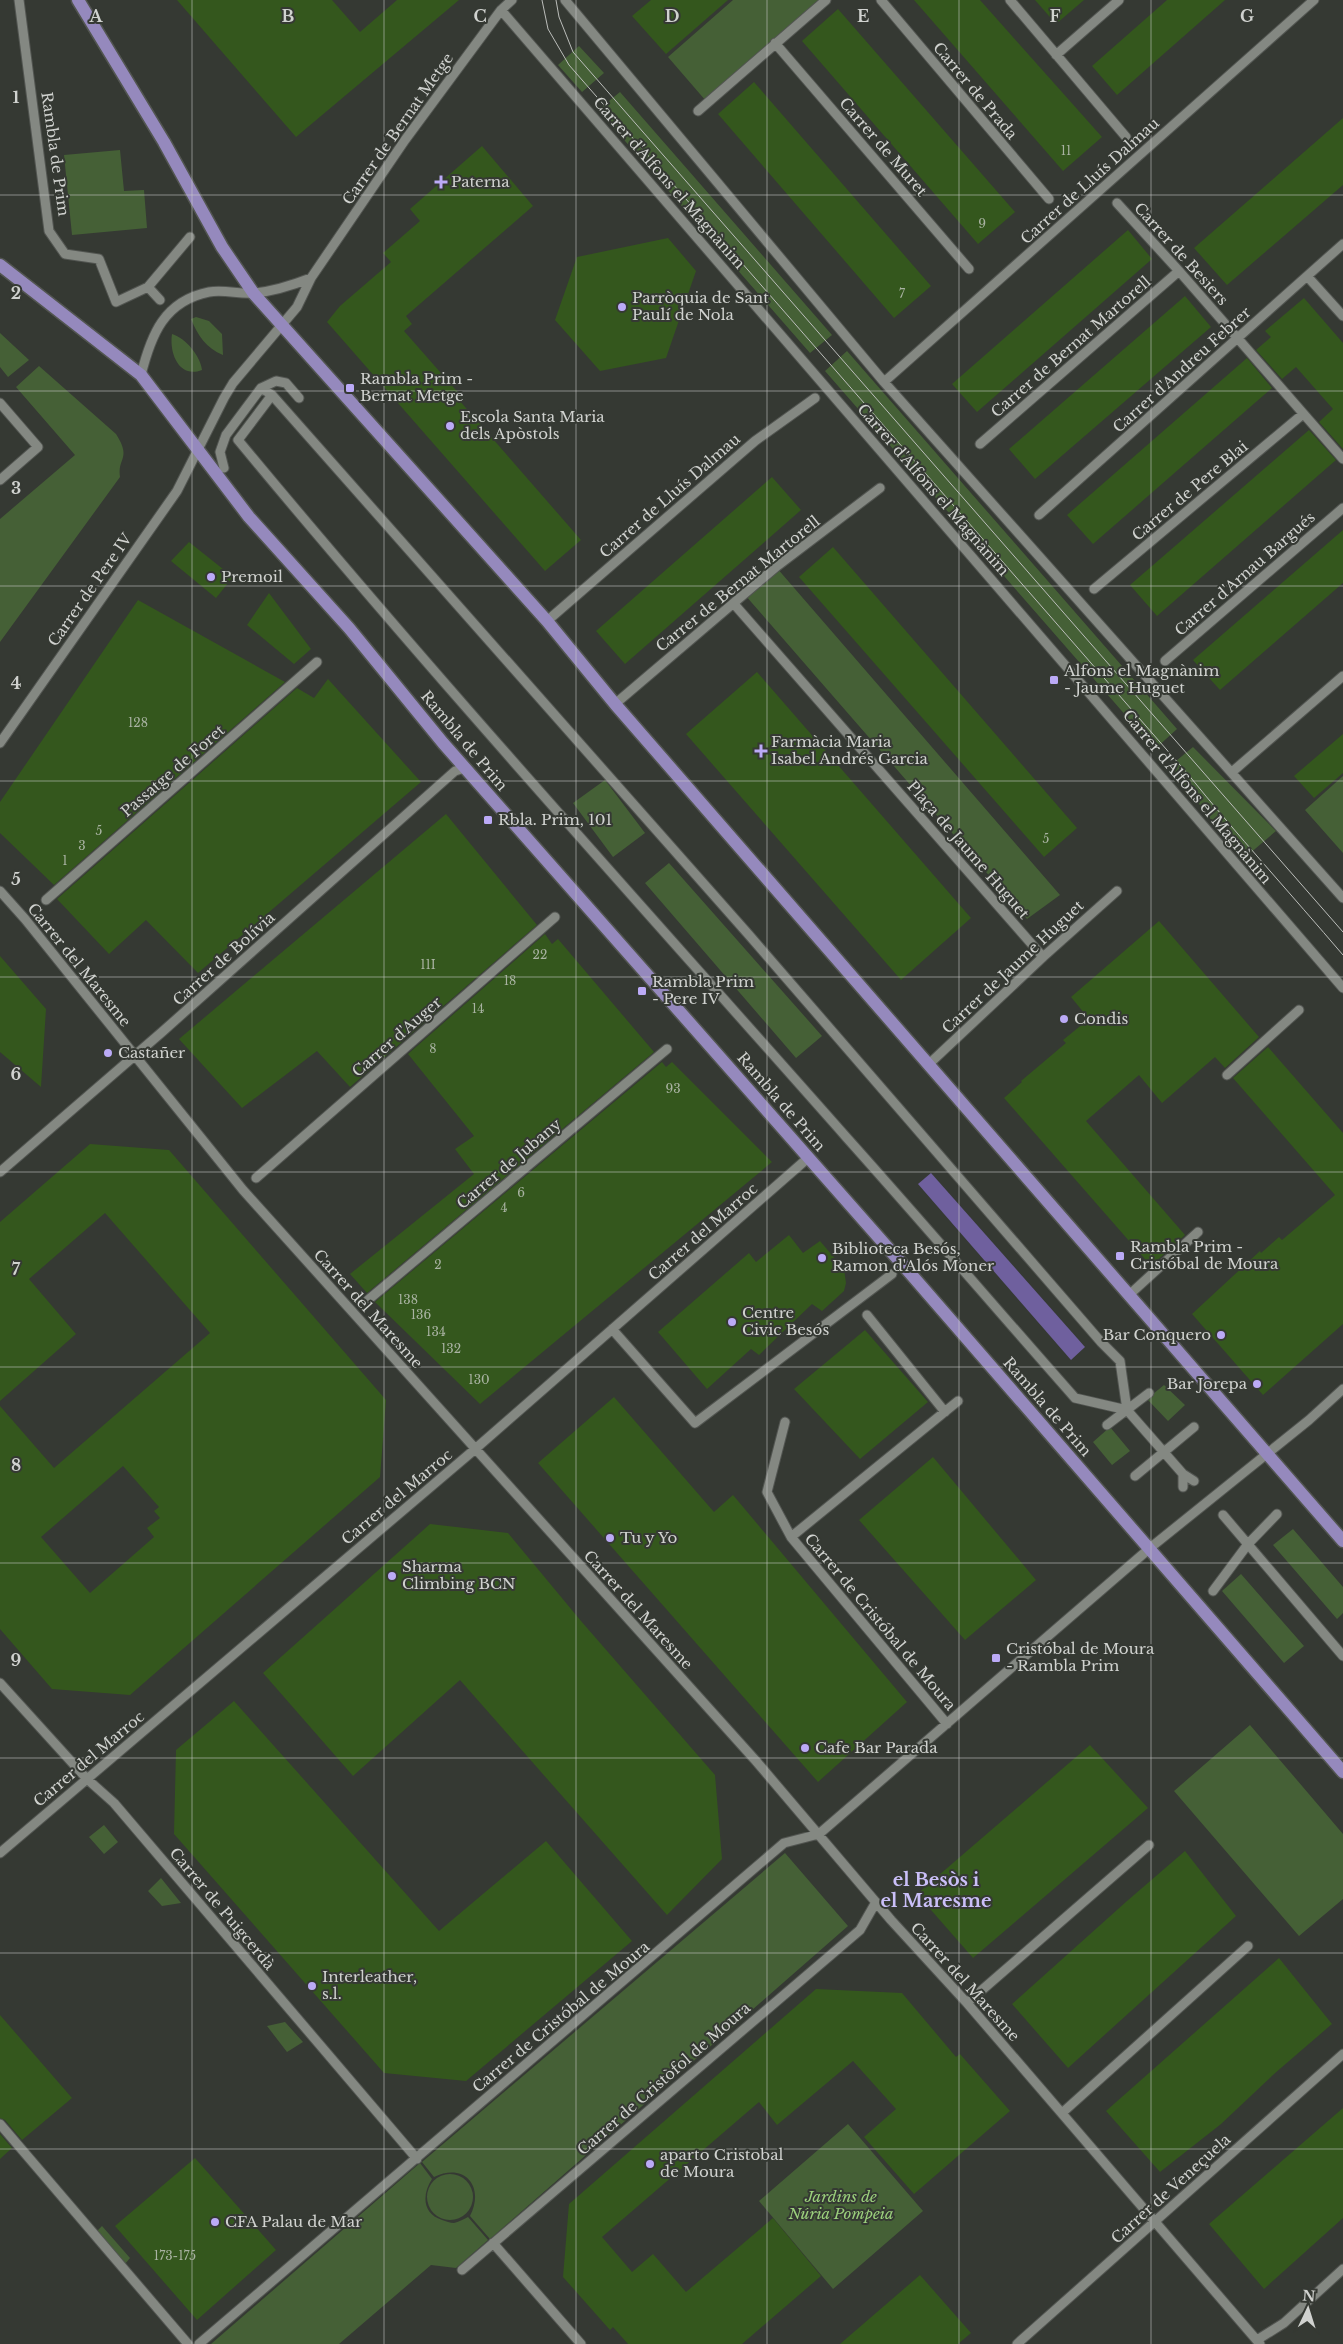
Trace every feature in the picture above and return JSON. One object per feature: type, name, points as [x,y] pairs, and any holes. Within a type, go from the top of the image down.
[{"type":"main road","points":[[78,0],[164,142],[222,247],[254,294],[547,620],[615,704],[1343,1541]]},
{"type":"main road","name":"Rambla de Prim","points":[[0,265],[141,375],[249,517],[349,628],[466,768],[1150,1548],[1343,1772]]},
{"type":"street","name":"Rambla de Prim","points":[[19,0],[49,231],[65,254],[99,259],[116,302],[148,287],[190,237]]},
{"type":"street","name":"Carrer de Bernat Metge","points":[[283,325],[297,306],[311,278],[405,140],[501,10],[512,0]]},
{"type":"street","points":[[566,0],[884,382],[1343,898]]},
{"type":"street","points":[[698,110],[826,0]]},
{"type":"street","name":"Carrer de Prada","points":[[881,0],[1049,199]]},
{"type":"street","points":[[1010,0],[1126,138]]},
{"type":"street","points":[[1056,55],[1119,0]]},
{"type":"street","name":"Carrer de Lluís Dalmau","points":[[884,382],[1314,0]]},
{"type":"street","name":"Carrer d'Alfons el Magnànim","points":[[501,10],[1343,988]]},
{"type":"street","name":"Carrer de Muret","points":[[776,43],[969,269]]},
{"type":"street","name":"Carrer de Besiers","points":[[1118,203],[1343,460]]},
{"type":"street","name":"Carrer d'Andreu Febrer","points":[[1039,515],[1238,340],[1343,244]]},
{"type":"street","name":"Carrer de Bernat Martorell","points":[[980,444],[1179,271]]},
{"type":"street","points":[[1307,276],[1343,316]]},
{"type":"street","points":[[141,375],[150,343],[158,327],[181,302],[210,292],[231,291],[254,294],[280,289],[311,278]]},
{"type":"street","points":[[148,287],[160,300]]},
{"type":"street","points":[[199,449],[228,390],[283,325]]},
{"type":"street","points":[[224,468],[220,452],[226,435],[261,388],[276,381],[286,383],[299,398]]},
{"type":"street","points":[[261,388],[272,394],[742,928],[1101,1342],[1120,1361],[1127,1410],[1183,1474],[1194,1481]]},
{"type":"street","name":"Rambla de Prim","points":[[272,394],[238,440],[283,496],[547,800],[846,1137],[1074,1398],[1127,1410]]},
{"type":"street","name":"Carrer de Lluís Dalmau","points":[[547,620],[755,441],[815,398]]},
{"type":"street","points":[[0,403],[38,447],[0,480]]},
{"type":"street","name":"Carrer de Pere Blai","points":[[1094,589],[1303,414]]},
{"type":"street","name":"Carrer de Pere IV","points":[[0,743],[178,491],[199,449]]},
{"type":"street","name":"Carrer de Bernat Martorell","points":[[615,704],[776,567],[880,488]]},
{"type":"street","name":"Carrer d'Arnau Bargués","points":[[1165,661],[1343,508]]},
{"type":"street","name":"Plaça de Jaume Huguet","points":[[734,604],[1043,956]]},
{"type":"street","name":"Passatge de Foret","points":[[46,900],[317,662]]},
{"type":"street","points":[[1232,772],[1343,676]]},
{"type":"street","name":"Carrer de Bolívia","points":[[0,1172],[135,1057],[455,771],[466,768]]},
{"type":"street","name":"Carrer del Maresme","points":[[0,890],[243,1190],[820,1834],[876,1902],[967,2003],[1259,2342]]},
{"type":"street","name":"Carrer de Jaume Huguet","points":[[929,1064],[1043,956],[1117,891]]},
{"type":"street","name":"Carrer d'Auger","points":[[256,1178],[555,917]]},
{"type":"street","points":[[1228,1075],[1299,1010]]},
{"type":"street","name":"Carrer de Jubany","points":[[368,1300],[667,1049]]},
{"type":"street","name":"Carrer del Marroc","points":[[0,1853],[474,1450],[808,1158]]},
{"type":"street","points":[[1129,1295],[1198,1232]]},
{"type":"street","points":[[612,1329],[695,1423],[892,1274]]},
{"type":"street","points":[[867,1315],[944,1412]]},
{"type":"street","points":[[1267,1453],[1343,1389]]},
{"type":"street","points":[[1107,1425],[1149,1393]]},
{"type":"street","name":"Carrer de Cristóbal de Moura","points":[[791,1537],[958,1401]]},
{"type":"street","name":"Carrer de Cristóbal de Moura","points":[[785,1422],[767,1492],[791,1537],[947,1724]]},
{"type":"street","points":[[1135,1476],[1194,1427]]},
{"type":"street","name":"Carrer de Cristóbal de Moura","points":[[199,2344],[784,1843],[820,1834],[1150,1548],[1267,1453]]},
{"type":"street","points":[[1183,1474],[1183,1487]]},
{"type":"street","points":[[1213,1591],[1248,1544],[1277,1514]]},
{"type":"street","points":[[1223,1515],[1343,1656]]},
{"type":"street","name":"Carrer de Puigcerdà","points":[[0,1683],[87,1779],[114,1803],[417,2159]]},
{"type":"street","points":[[967,2003],[1149,1844]]},
{"type":"street","name":"Carrer de Cristòfol de Moura","points":[[462,2270],[860,1930],[876,1902]]},
{"type":"street","points":[[1062,2114],[1248,1946]]},
{"type":"street","name":"Carrer de Veneçuela","points":[[1017,2344],[1343,2054]]},
{"type":"street","points":[[0,2124],[188,2344]]},
{"type":"street","points":[[493,2243],[581,2344]]},
{"type":"street","points":[[1259,2342],[1284,2323],[1343,2269]]},
{"type":"green space","points":[[733,0],[822,0],[706,101],[668,57]]},
{"type":"green space","points":[[579,46],[604,73],[582,92],[558,65]]},
{"type":"green space","points":[[620,92],[832,335],[810,353],[598,110]]},
{"type":"green space","points":[[120,150],[124,191],[144,190],[147,228],[72,235],[64,155]]},
{"type":"green space","points":[[196,317],[209,321],[222,334],[223,355],[207,345],[200,336],[191,319]]},
{"type":"green space","points":[[0,333],[29,360],[8,377],[0,367]]},
{"type":"green space","points":[[172,334],[182,339],[192,349],[199,359],[202,370],[187,371],[177,362],[172,349]]},
{"type":"green space","points":[[847,351],[1177,729],[1155,749],[825,371]]},
{"type":"green space","points":[[39,366],[116,434],[121,442],[124,454],[120,466],[120,477],[0,642],[0,519],[75,455],[16,387]]},
{"type":"green space","points":[[776,567],[1060,895],[1027,919],[745,595]]},
{"type":"green space","points":[[1193,747],[1276,831],[1242,860],[1170,766]]},
{"type":"green space","points":[[1343,776],[1343,853],[1305,810]]},
{"type":"green space","points":[[605,780],[645,833],[613,857],[573,803]]},
{"type":"green space","points":[[669,863],[822,1036],[796,1058],[645,883]]},
{"type":"green space","points":[[1164,1385],[1185,1405],[1168,1421],[1147,1399]]},
{"type":"green space","points":[[1110,1427],[1130,1451],[1112,1465],[1093,1442]]},
{"type":"green space","points":[[1293,1529],[1343,1587],[1343,1613],[1337,1619],[1273,1545]]},
{"type":"green space","points":[[1241,1574],[1304,1646],[1284,1663],[1222,1591]]},
{"type":"green space","points":[[1250,1725],[1343,1834],[1343,1899],[1299,1936],[1174,1791]]},
{"type":"green space","points":[[104,1825],[118,1842],[104,1854],[89,1837]]},
{"type":"green space","points":[[785,1853],[848,1926],[490,2239],[470,2216],[475,2196],[469,2180],[463,2175],[455,2173],[445,2173],[434,2177],[422,2162]]},
{"type":"green space","points":[[161,1878],[181,1903],[162,1906],[148,1891]]},
{"type":"green space","points":[[285,2022],[303,2042],[287,2052],[267,2026]]},
{"type":"green space","name":"Jardins de Núria Pompeia","points":[[848,2124],[923,2211],[833,2289],[759,2201]]},
{"type":"green space","points":[[420,2163],[432,2179],[425,2197],[427,2208],[431,2213],[435,2217],[452,2223],[468,2217],[488,2240],[456,2268],[431,2265],[339,2344],[211,2344]]},
{"type":"green space","points":[[450,2174],[463,2178],[469,2184],[473,2197],[469,2210],[463,2216],[450,2220],[437,2216],[431,2210],[427,2197],[431,2184],[437,2178]]},
{"type":"green space","points":[[102,2226],[130,2258],[125,2264],[97,2231]]},
{"type":"shaded area","points":[[931,1173],[1085,1347],[1071,1360],[918,1184]]},
{"type":"building","points":[[177,0],[332,0],[360,32],[397,0],[459,0],[296,137]]},
{"type":"building","points":[[651,0],[728,0],[666,54],[632,16]]},
{"type":"building","points":[[914,0],[980,0],[1102,137],[1063,171]]},
{"type":"building","points":[[1035,0],[1084,0],[1056,24]]},
{"type":"building","points":[[1167,0],[1225,0],[1117,95],[1092,66]]},
{"type":"building","points":[[838,9],[1015,212],[978,244],[802,41]]},
{"type":"building","points":[[754,82],[931,286],[894,318],[718,114]]},
{"type":"building","points":[[1343,118],[1343,185],[1227,285],[1194,248]]},
{"type":"building","points":[[482,146],[533,206],[406,316],[412,324],[404,331],[462,397],[459,400],[581,540],[545,571],[327,322],[340,306],[391,262],[383,253],[420,221],[410,209]]},
{"type":"building","points":[[1128,230],[1152,259],[977,412],[952,384]]},
{"type":"building","name":"Parròquia de Sant Paulí de Nola","points":[[668,238],[696,271],[666,358],[600,371],[555,320],[577,257]]},
{"type":"building","points":[[1185,296],[1211,327],[1035,479],[1009,449]]},
{"type":"building","points":[[1304,298],[1343,343],[1343,449],[1319,422],[1333,409],[1296,367],[1282,379],[1256,350],[1271,337],[1265,331]]},
{"type":"building","points":[[1247,358],[1272,388],[1093,544],[1067,515]]},
{"type":"building","points":[[1309,430],[1336,460],[1157,616],[1130,585]]},
{"type":"building","points":[[772,477],[801,510],[625,664],[596,631]]},
{"type":"building","points":[[1343,530],[1343,583],[1220,690],[1193,660]]},
{"type":"building","points":[[189,542],[233,577],[216,598],[171,561]]},
{"type":"building","points":[[833,547],[1077,828],[1044,857],[799,577]]},
{"type":"building","points":[[269,593],[311,649],[294,664],[247,625]]},
{"type":"building","points":[[138,600],[285,682],[54,885],[0,833],[0,802]]},
{"type":"building","points":[[757,672],[971,918],[901,980],[686,734]]},
{"type":"building","points":[[328,679],[421,782],[198,973],[146,920],[109,954],[57,899],[297,688],[314,698]]},
{"type":"building","points":[[1343,734],[1343,773],[1314,798],[1294,776]]},
{"type":"building","points":[[446,814],[537,925],[350,1087],[317,1051],[242,1108],[179,1039]]},
{"type":"building","points":[[1159,921],[1259,1037],[1225,1068],[1215,1057],[1162,1103],[1139,1075],[1086,1121],[1185,1235],[1151,1266],[1004,1098],[1066,1043],[1063,1040],[1089,1019],[1071,997]]},
{"type":"building","points":[[545,934],[552,944],[558,939],[654,1052],[367,1293],[350,1274],[474,1174],[455,1149],[474,1136],[408,1054]]},
{"type":"building","points":[[0,956],[46,1009],[41,1087],[0,1052]]},
{"type":"building","points":[[1268,1047],[1343,1133],[1343,1324],[1263,1395],[1192,1314],[1260,1251],[1261,1253],[1279,1237],[1282,1240],[1335,1195],[1233,1078]]},
{"type":"building","points":[[662,1062],[666,1067],[672,1062],[772,1162],[480,1404],[375,1302]]},
{"type":"building","points":[[90,1144],[169,1150],[386,1400],[380,1477],[130,1695],[52,1689],[0,1629],[0,1406],[54,1468],[210,1333],[105,1213],[29,1279],[76,1334],[0,1401],[0,1222]],"holes":[[[123,1466],[159,1507],[154,1511],[160,1518],[147,1528],[154,1537],[90,1593],[41,1537]]]},
{"type":"building","name":"Centre Civic Besós","points":[[789,1235],[803,1253],[820,1241],[844,1269],[846,1283],[844,1291],[822,1311],[812,1304],[759,1355],[751,1349],[707,1389],[658,1332],[749,1253],[756,1262]]},
{"type":"building","points":[[865,1330],[928,1402],[860,1459],[794,1389]]},
{"type":"building","points":[[614,1397],[714,1512],[733,1495],[907,1702],[818,1782],[538,1463]]},
{"type":"building","points":[[933,1457],[1036,1580],[965,1640],[859,1520]]},
{"type":"building","points":[[430,1524],[508,1533],[581,1621],[715,1775],[722,1859],[667,1915],[460,1680],[353,1776],[263,1673]]},
{"type":"building","points":[[234,1701],[439,1931],[546,1841],[632,1941],[466,2081],[384,2073],[174,1834],[176,1750]]},
{"type":"building","points":[[1090,1745],[1148,1808],[973,1958],[917,1894]]},
{"type":"building","points":[[1185,1851],[1236,1916],[1068,2068],[1012,2004]]},
{"type":"building","points":[[1279,1958],[1332,2024],[1274,2074],[1221,2124],[1160,2172],[1106,2111]]},
{"type":"building","points":[[816,1989],[902,1993],[956,2057],[960,2054],[1010,2111],[914,2194],[864,2137],[896,2109],[853,2061],[777,2125],[759,2102],[602,2237],[632,2272],[653,2254],[686,2292],[773,2218],[821,2276],[742,2344],[628,2344],[613,2327],[610,2330],[563,2277],[569,2204]]},
{"type":"building","points":[[0,2015],[72,2098],[22,2140],[5,2120],[0,2118]]},
{"type":"building","points":[[1343,2108],[1343,2218],[1264,2289],[1209,2224]]},
{"type":"building","points":[[0,2134],[12,2148],[0,2159]]},
{"type":"building","points":[[195,2158],[276,2250],[197,2320],[115,2226]]},
{"type":"building","points":[[920,2275],[971,2333],[958,2344],[840,2344]]},
{"type":"tram line","points":[[542,0],[548,29],[569,65],[1187,773],[1343,955]]},
{"type":"tram line","points":[[556,0],[559,17],[573,52],[1343,932]]},
{"type":"place","name":"Paterna","points":[[441,182]]},
{"type":"place","name":"Parròquia de Sant Paulí de Nola","points":[[622,307]]},
{"type":"place","name":"Rambla Prim - Bernat Metge","points":[[350,388]]},
{"type":"place","name":"Escola Santa Maria dels Apòstols","points":[[450,426]]},
{"type":"place","name":"Premoil","points":[[211,577]]},
{"type":"place","name":"Alfons el Magnànim - Jaume Huguet","points":[[1054,680]]},
{"type":"place","name":"Farmàcia Maria Isabel Andrés Garcia","points":[[761,751]]},
{"type":"place","name":"Rbla. Prim, 101","points":[[488,820]]},
{"type":"place","name":"Rambla Prim - Pere IV","points":[[642,991]]},
{"type":"place","name":"Condis","points":[[1064,1019]]},
{"type":"place","name":"Castañer","points":[[108,1053]]},
{"type":"place","name":"Rambla Prim - Cristóbal de Moura","points":[[1120,1256]]},
{"type":"place","name":"Biblioteca Besós, Ramon d'Alós Moner","points":[[822,1258]]},
{"type":"place","name":"Centre Civic Besós","points":[[732,1322]]},
{"type":"place","name":"Bar Conquero","points":[[1221,1335]]},
{"type":"place","name":"Bar Jorepa","points":[[1257,1384]]},
{"type":"place","name":"Tu y Yo","points":[[610,1538]]},
{"type":"place","name":"Sharma Climbing BCN","points":[[392,1576]]},
{"type":"place","name":"Cristóbal de Moura - Rambla Prim","points":[[996,1658]]},
{"type":"place","name":"Cafe Bar Parada","points":[[805,1748]]},
{"type":"place","name":"Interleather, s.l.","points":[[312,1986]]},
{"type":"place","name":"aparto Cristobal de Moura","points":[[650,2164]]},
{"type":"place","name":"CFA Palau de Mar","points":[[215,2222]]},
{"type":"district","name":"el Besòs i el Maresme","points":[[936,1890]]}]
